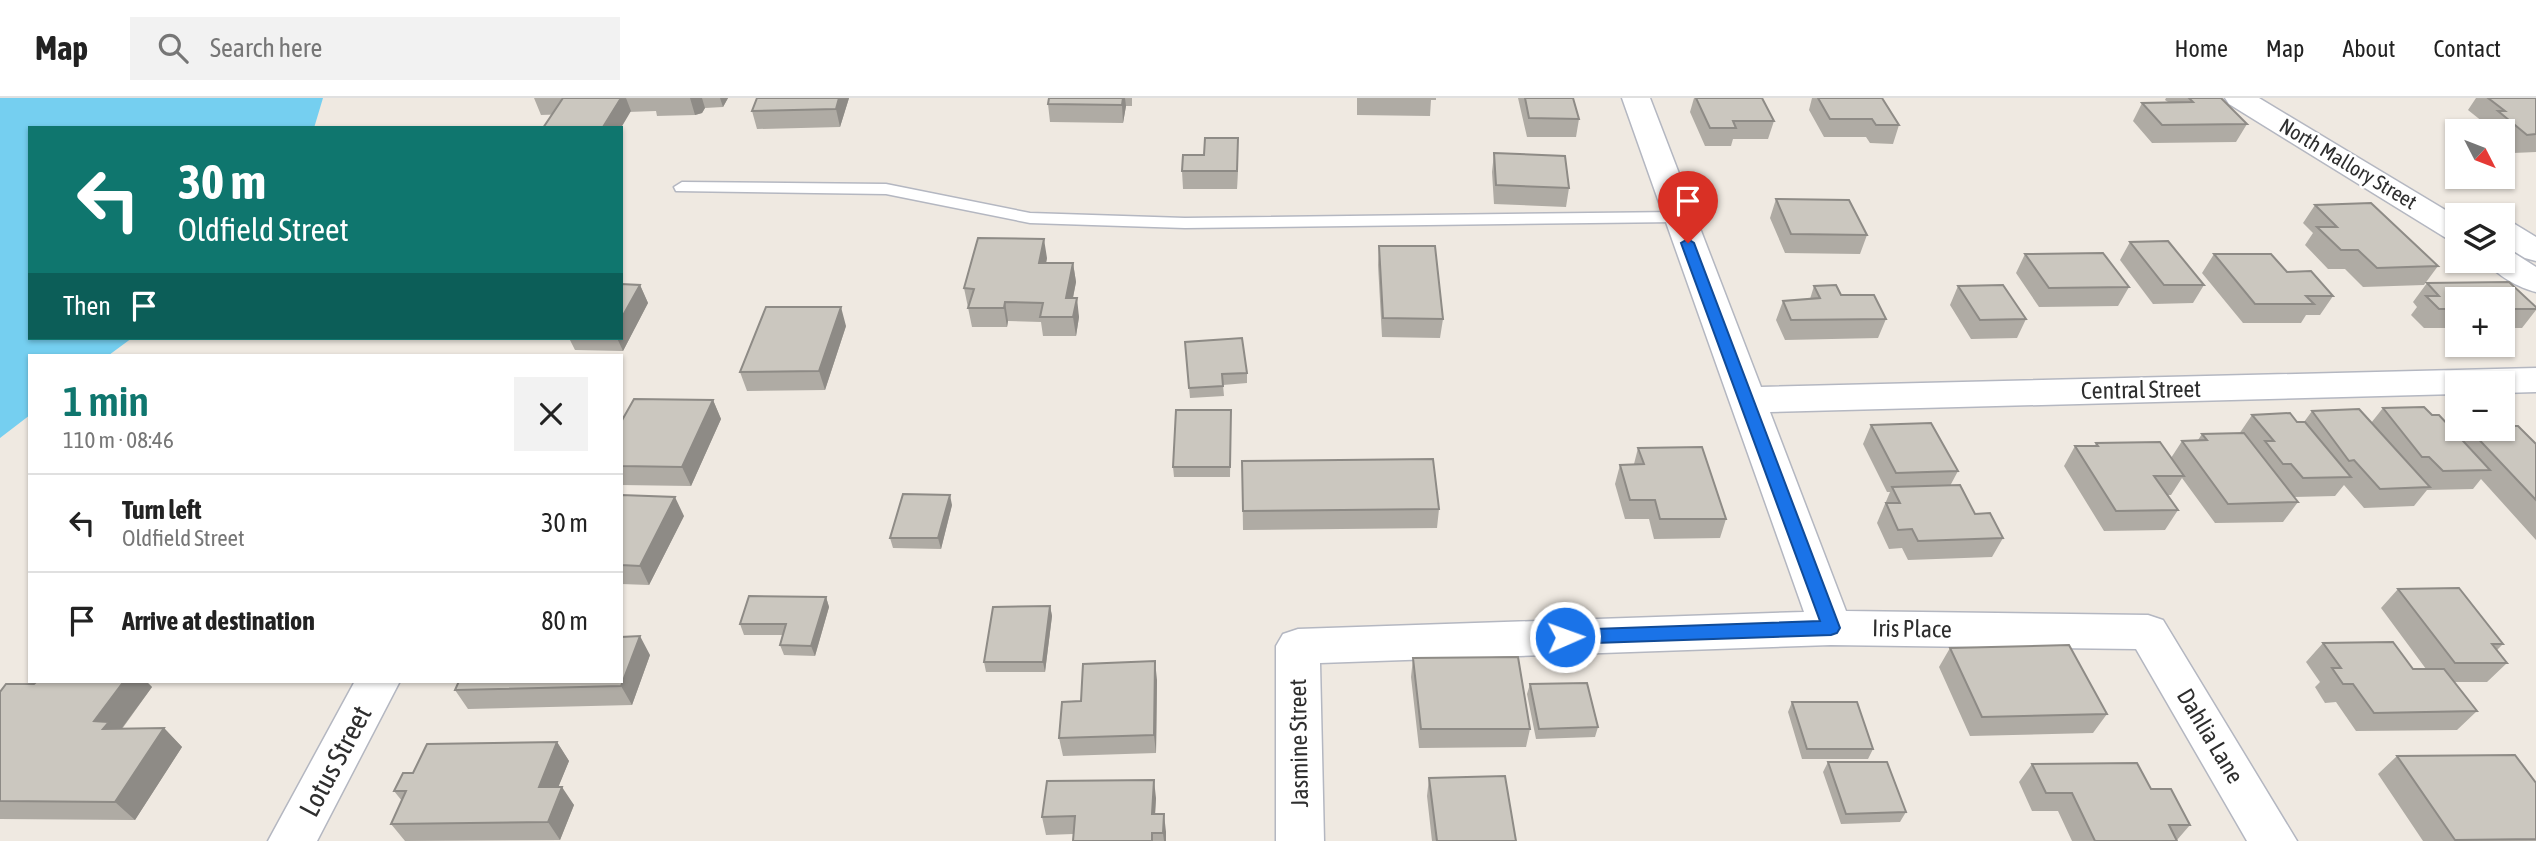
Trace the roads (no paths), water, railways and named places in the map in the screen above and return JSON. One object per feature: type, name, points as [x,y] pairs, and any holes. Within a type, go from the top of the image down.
[{"type":"street","points":[[1636,98],[1831,628]]},
{"type":"street","name":"North Mallory Street","points":[[2239,98],[2445,224]]},
{"type":"street","name":"North Mallory Street","points":[[2282,98],[2458,203]]},
{"type":"street","points":[[2515,238],[2536,251]]},
{"type":"street","points":[[2515,268],[2536,282]]},
{"type":"street","name":"Central Street","points":[[1745,400],[2536,380]]},
{"type":"street","name":"Iris Place","points":[[1298,646],[1831,628],[2148,632]]},
{"type":"street","name":"Dahlia Lane","points":[[2148,632],[2273,841]]},
{"type":"street","name":"Jasmine Street","points":[[1298,646],[1300,841]]},
{"type":"street","name":"Lotus Street","points":[[292,841],[377,683]]},
{"type":"lane","points":[[681,187],[886,188],[938,198],[996,214],[1030,218],[1172,223],[1678,217]]},
{"type":"water","points":[[0,98],[323,98],[315,126],[28,126],[28,340],[129,340],[110,354],[28,354],[28,417],[0,438]]}]
